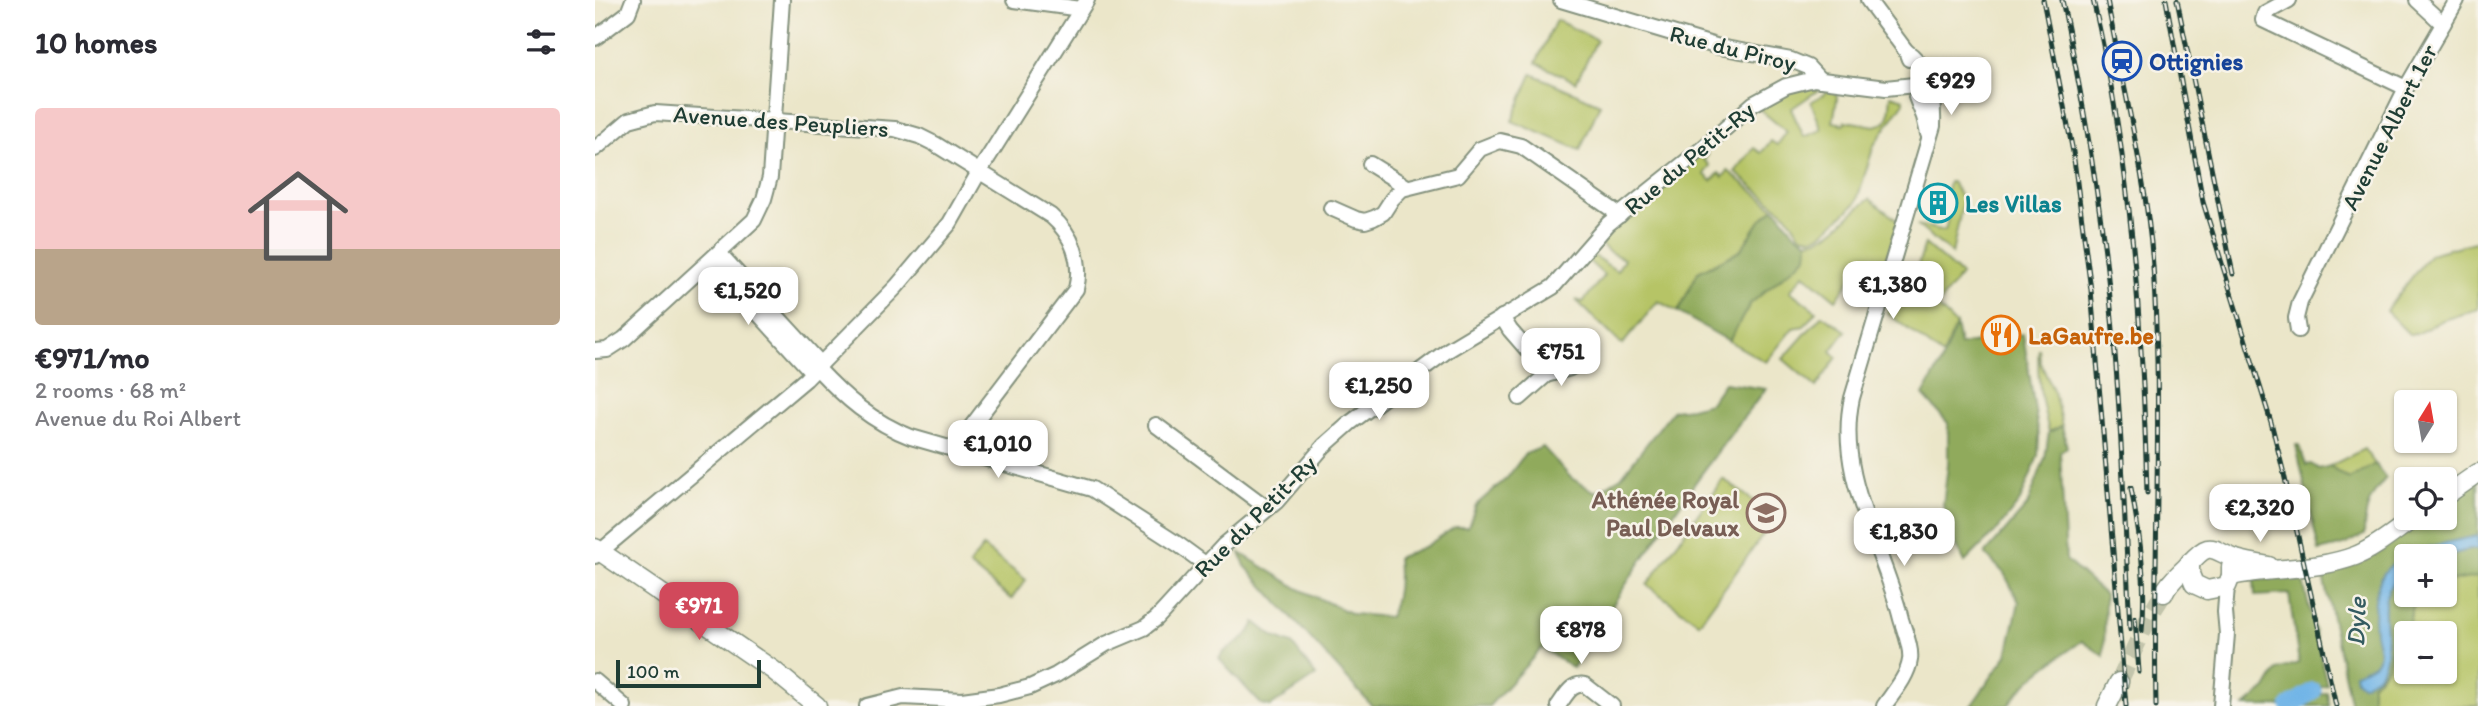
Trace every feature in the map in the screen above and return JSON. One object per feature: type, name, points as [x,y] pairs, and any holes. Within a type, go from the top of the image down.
[{"type":"main road","points":[[2457,488],[2478,473]]},
{"type":"main road","points":[[2282,569],[2235,558],[2217,549],[2205,550],[2196,554],[2169,583],[2164,593],[2282,569],[2328,564],[2357,555],[2396,530]]},
{"type":"main road","points":[[596,552],[773,670],[817,706]]},
{"type":"main road","points":[[2227,554],[2231,563],[2229,581]]},
{"type":"main road","points":[[2190,562],[2190,574],[2201,587]]},
{"type":"main road","points":[[2107,706],[2119,682]]},
{"type":"street","points":[[595,38],[628,13],[633,0]]},
{"type":"street","points":[[595,351],[607,350],[624,339],[754,220],[770,177],[782,0]]},
{"type":"street","points":[[596,552],[733,441],[817,368],[897,286],[950,223],[1084,5],[1014,0]]},
{"type":"street","name":"Rue du Piroy","points":[[1561,0],[1720,47],[1791,60],[1808,67],[1820,79]]},
{"type":"street","points":[[1868,0],[1906,51],[1915,69],[1920,90],[1934,114],[1929,142],[1851,398],[1847,429],[1854,480],[1896,599],[1911,658],[1902,679],[1884,706]]},
{"type":"street","points":[[2289,0],[2262,17],[2283,30],[2406,88]]},
{"type":"street","points":[[2417,0],[2443,24]]},
{"type":"street","name":"Avenue Albert 1er","points":[[2298,330],[2296,318],[2300,302],[2406,88],[2458,0]]},
{"type":"street","name":"Rue du Petit-Ry","points":[[867,706],[903,697],[962,700],[1030,687],[1106,645],[1144,628],[1157,618],[1223,545],[1277,501],[1324,446],[1371,406],[1448,350],[1539,298],[1553,287],[1587,246],[1620,215],[1753,104],[1787,86],[1820,79],[1920,90]]},
{"type":"street","name":"Avenue des Peupliers","points":[[595,149],[629,120],[655,113],[904,131],[935,144],[1057,221],[1072,243],[1078,260],[1079,275],[1073,294],[965,435],[958,450]]},
{"type":"street","points":[[1331,208],[1356,219],[1374,218],[1383,213],[1396,194],[1408,187],[1458,175],[1480,149],[1493,142],[1506,141],[1521,146],[1620,215]]},
{"type":"street","points":[[1370,164],[1408,187]]},
{"type":"street","points":[[714,257],[817,368],[851,402],[874,419],[911,437],[1099,492],[1205,564]]},
{"type":"street","points":[[1502,317],[1546,375]]},
{"type":"street","points":[[1520,398],[1546,375],[1570,368],[1582,359]]},
{"type":"street","points":[[1156,425],[1267,508]]},
{"type":"street","points":[[2221,706],[2229,581]]},
{"type":"street","points":[[2201,587],[2225,611]]},
{"type":"street","points":[[595,681],[624,706]]},
{"type":"street","points":[[1557,706],[1573,686],[1579,684],[1585,685],[1612,706]]},
{"type":"green space","points":[[1556,20],[1597,40],[1576,82],[1536,63]]},
{"type":"green space","points":[[1532,74],[1600,104],[1580,150],[1512,121]]},
{"type":"green space","points":[[1804,87],[1818,87],[1817,91],[1791,109],[1804,137],[1822,130],[1811,102],[1828,88],[1836,87],[1833,122],[1844,124],[1845,121],[1875,126],[1885,123],[1889,116],[1891,95],[1904,99],[1874,145],[1856,203],[1821,235],[1812,238],[1801,236],[1787,215],[1735,172],[1754,148],[1761,153],[1771,141],[1777,145],[1787,132],[1759,109],[1788,92]]},
{"type":"green space","points":[[1703,151],[1708,155],[1704,160],[1710,166],[1704,174],[1712,181],[1719,173],[1723,177],[1728,171],[1774,208],[1760,221],[1740,251],[1698,272],[1678,312],[1658,301],[1622,345],[1576,300],[1583,302],[1604,275],[1584,257],[1588,252],[1617,271],[1624,259],[1609,252],[1597,241],[1666,188]]},
{"type":"green space","points":[[1949,182],[1952,182],[1963,200],[1952,254],[1917,225],[1945,231],[1948,218],[1944,216],[1950,196],[1946,194]]},
{"type":"green space","points":[[1870,199],[1898,221],[1879,282],[1857,269],[1836,300],[1804,274],[1790,291],[1816,311],[1804,326],[1793,328],[1766,362],[1729,341],[1750,304],[1807,256],[1808,241],[1834,230]]},
{"type":"green space","points":[[1774,208],[1792,230],[1808,241],[1807,256],[1750,304],[1729,341],[1678,312],[1698,272],[1740,251],[1760,221]]},
{"type":"green space","points":[[2478,241],[2478,309],[2443,320],[2416,334],[2409,334],[2386,311],[2430,254]]},
{"type":"green space","points":[[1925,244],[1961,275],[1937,306],[1956,325],[1943,356],[1887,313],[1893,294],[1908,297]]},
{"type":"green space","points":[[1822,315],[1846,331],[1831,351],[1837,357],[1816,387],[1783,359]]},
{"type":"green space","points":[[1956,325],[1960,345],[2023,334],[2039,436],[2038,456],[2020,501],[1998,529],[1965,562],[1950,532],[1943,505],[1948,465],[1948,423],[1923,395],[1940,365]]},
{"type":"green space","points":[[2039,348],[2040,362],[2054,392],[2062,426],[2049,432],[2039,380]]},
{"type":"green space","points":[[1724,383],[1766,389],[1665,526],[1573,668],[1542,648],[1489,706],[1372,706],[1245,566],[1240,553],[1299,589],[1352,614],[1389,617],[1397,588],[1397,558],[1426,546],[1455,527],[1468,527],[1476,505],[1507,478],[1525,454],[1543,447],[1571,478],[1596,492],[1621,477],[1673,410],[1710,403]]},
{"type":"green space","points":[[2062,426],[2067,447],[2060,452],[2066,560],[2105,595],[2104,656],[2082,641],[2032,678],[2008,706],[1971,706],[2007,655],[2019,602],[2004,573],[1985,554],[2027,506],[2045,458],[2049,432]]},
{"type":"green space","points":[[2296,445],[2299,445],[2306,465],[2311,464],[2319,469],[2330,466],[2349,479],[2375,464],[2386,478],[2369,504],[2364,535],[2344,545],[2319,551]]},
{"type":"green space","points":[[2364,449],[2375,464],[2349,479],[2330,466]]},
{"type":"green space","points":[[2478,478],[2478,577],[2457,580],[2457,544],[2394,544],[2394,607],[2413,607],[2409,621],[2394,621],[2394,639],[2388,666],[2372,684],[2372,706],[2351,706],[2322,571],[2399,530],[2457,530],[2457,493]]},
{"type":"green space","points":[[1723,479],[1776,517],[1699,623],[1647,585]]},
{"type":"green space","points":[[983,547],[1026,580],[1011,599],[969,565]]},
{"type":"green space","points":[[2302,577],[2327,685],[2310,689],[2285,706],[2245,706],[2266,689],[2277,670],[2299,663],[2289,594],[2255,596],[2254,580]]},
{"type":"green space","points":[[2478,577],[2478,706],[2372,706],[2372,684],[2388,666],[2394,639],[2394,684],[2457,684],[2457,621],[2409,621],[2412,609],[2457,607],[2457,579]]},
{"type":"green space","points":[[1255,622],[1274,637],[1292,644],[1316,676],[1271,706],[1261,704],[1219,659],[1226,650],[1246,636]]},
{"type":"green space","points":[[2327,692],[2329,706],[2297,706],[2308,699]]},
{"type":"water","points":[[2478,536],[2478,550],[2470,549],[2457,553],[2457,544],[2439,544]]},
{"type":"water","points":[[2394,564],[2394,582],[2386,598],[2385,661],[2378,674],[2362,685],[2356,680],[2355,673],[2373,664],[2379,656],[2374,618],[2375,597],[2381,578]]},
{"type":"waterway","name":"Dyle","points":[[2290,706],[2313,691]]},
{"type":"tunnel","points":[[2119,682],[2150,615],[2164,593]]},
{"type":"railway","points":[[2043,0],[2073,152],[2091,290],[2126,706]]},
{"type":"railway","points":[[2062,0],[2075,62],[2105,252],[2121,440],[2130,629]]},
{"type":"railway","points":[[2093,0],[2117,121],[2133,245],[2147,493]]},
{"type":"railway","points":[[2107,0],[2140,167],[2153,266],[2158,431],[2156,706]]},
{"type":"railway","points":[[2166,0],[2203,202],[2271,422],[2336,706]]},
{"type":"railway","points":[[2177,0],[2233,274]]},
{"type":"railway","points":[[2131,488],[2142,559],[2142,631]]},
{"type":"railway","points":[[2135,618],[2139,672]]},
{"type":"place","name":"Ottignies","points":[[2122,61]]},
{"type":"place","name":"Les Villas","points":[[1938,203]]},
{"type":"place","name":"LaGaufre.be","points":[[2001,335]]},
{"type":"place","name":"Athénée Royal Paul Delvaux","points":[[1766,513]]}]
